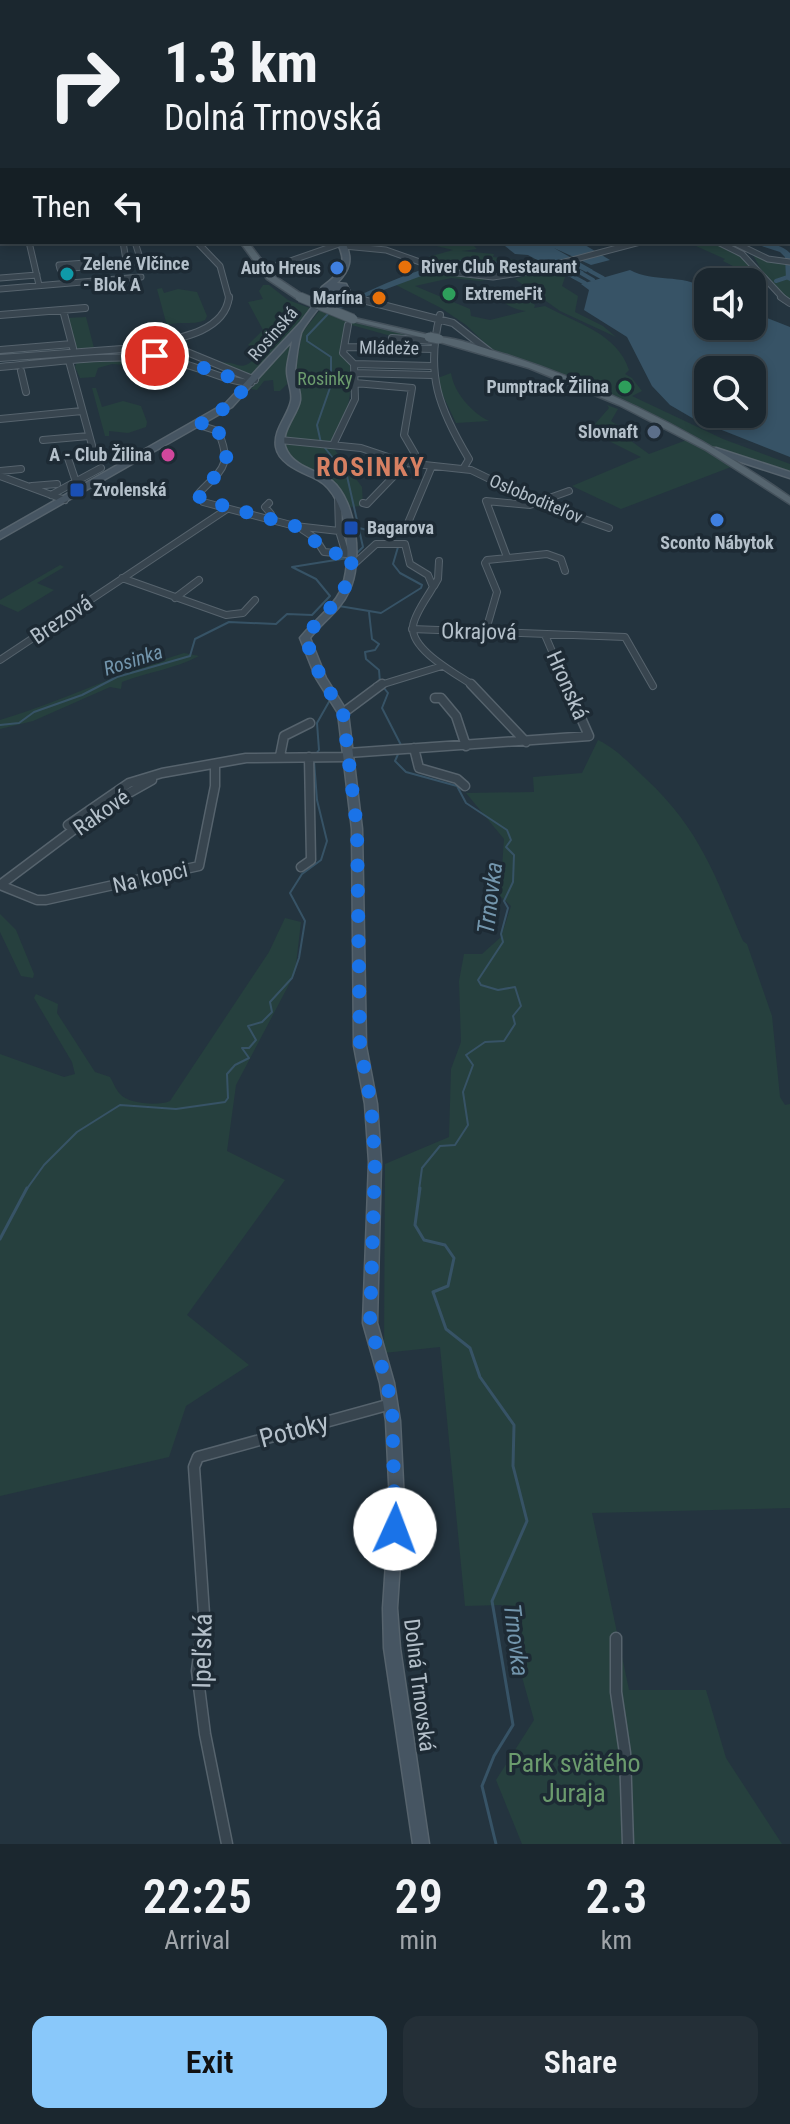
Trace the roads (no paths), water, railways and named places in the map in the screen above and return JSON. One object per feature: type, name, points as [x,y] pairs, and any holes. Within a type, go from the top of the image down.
[{"type":"main road","points":[[245,244],[264,270],[282,285],[350,322],[490,352],[584,386],[713,450],[790,501]]},
{"type":"street","points":[[124,244],[126,260],[59,265],[60,269],[134,263],[140,258],[136,244]]},
{"type":"street","points":[[0,350],[134,346],[177,339],[216,322],[228,309],[228,282],[219,263],[199,244]]},
{"type":"street","points":[[342,244],[349,260],[336,289],[357,298],[440,315],[461,325],[490,352]]},
{"type":"street","points":[[273,267],[342,244],[399,253],[441,270],[472,276],[507,276],[632,244]]},
{"type":"street","points":[[722,244],[748,256],[767,286],[790,303]]},
{"type":"street","points":[[738,244],[790,262]]},
{"type":"street","points":[[30,245],[39,285]]},
{"type":"street","points":[[0,278],[37,275]]},
{"type":"street","points":[[0,289],[141,277]]},
{"type":"street","name":"Rosinská","points":[[0,536],[199,425],[243,393],[336,289]]},
{"type":"street","points":[[0,315],[85,308]]},
{"type":"street","points":[[63,310],[73,348]]},
{"type":"street","name":"Osloboditeľov","points":[[440,315],[431,375],[459,443],[469,459],[463,469]]},
{"type":"street","points":[[350,322],[343,353],[354,364],[431,366]]},
{"type":"street","points":[[298,331],[291,372],[296,400],[280,440],[281,450],[288,459],[329,482],[341,494],[351,557]]},
{"type":"street","points":[[392,338],[434,342]]},
{"type":"street","points":[[177,339],[172,343],[179,348],[225,371],[254,381]]},
{"type":"street","points":[[468,346],[479,340]]},
{"type":"street","name":"Mládeže","points":[[345,347],[434,342]]},
{"type":"street","points":[[134,346],[179,348]]},
{"type":"street","points":[[149,346],[140,351],[162,359]]},
{"type":"street","points":[[123,357],[134,351],[124,347]]},
{"type":"street","points":[[0,358],[73,348]]},
{"type":"street","points":[[177,361],[196,355]]},
{"type":"street","points":[[0,367],[123,357],[162,359],[195,365],[237,382],[244,389],[243,393]]},
{"type":"street","points":[[195,365],[205,360]]},
{"type":"street","points":[[69,361],[93,449]]},
{"type":"street","points":[[325,444],[355,399],[354,364]]},
{"type":"street","points":[[21,371],[26,392]]},
{"type":"street","points":[[354,373],[431,375]]},
{"type":"street","points":[[237,382],[254,381]]},
{"type":"street","points":[[355,383],[412,388],[404,435],[415,454],[380,493],[367,504],[363,503]]},
{"type":"street","points":[[0,419],[82,411]]},
{"type":"street","points":[[199,425],[218,431],[226,461],[223,472],[198,496],[203,502],[295,526],[339,531]]},
{"type":"street","points":[[43,440],[89,436]]},
{"type":"street","name":"Osloboditeľov","points":[[280,440],[376,451],[406,463],[463,469],[537,502],[609,528]]},
{"type":"street","points":[[713,450],[790,475]]},
{"type":"street","points":[[68,458],[76,482]]},
{"type":"street","points":[[408,523],[432,466]]},
{"type":"street","points":[[747,472],[751,467],[763,466]]},
{"type":"street","points":[[51,495],[101,468]]},
{"type":"street","points":[[0,473],[21,469]]},
{"type":"street","points":[[0,473],[65,500]]},
{"type":"street","points":[[27,486],[57,484]]},
{"type":"street","points":[[507,557],[486,501],[525,505],[569,491]]},
{"type":"street","points":[[341,494],[338,498],[339,531],[351,557]]},
{"type":"street","points":[[269,503],[265,507],[272,516],[271,520]]},
{"type":"street","name":"Brezová","points":[[0,660],[227,509]]},
{"type":"street","points":[[295,526],[315,538],[324,552],[351,557],[376,544],[405,544],[410,564],[428,575],[433,587]]},
{"type":"street","points":[[486,630],[497,592],[485,563],[507,557],[557,556],[565,571]]},
{"type":"street","name":"Dolná Trnovská","points":[[351,557],[345,591],[305,638],[318,664],[321,678],[343,713],[357,829],[360,1046],[371,1104],[375,1162],[370,1323],[392,1404],[397,1503],[390,1608],[392,1648],[421,1844]]},
{"type":"street","points":[[439,561],[438,579],[412,629],[425,653],[477,688],[526,742]]},
{"type":"street","points":[[122,578],[226,615],[243,613],[255,600]]},
{"type":"street","points":[[175,598],[199,580]]},
{"type":"street","name":"Okrajová","points":[[412,629],[625,637],[653,686]]},
{"type":"street","name":"Hronská","points":[[545,635],[589,736]]},
{"type":"street","points":[[343,713],[351,710],[380,683],[442,666]]},
{"type":"street","points":[[435,698],[441,698],[452,709],[466,746]]},
{"type":"street","points":[[280,756],[284,736],[310,723]]},
{"type":"street","name":"Rakové","points":[[68,825],[108,796],[140,779],[215,764],[280,756],[348,755],[589,736]]},
{"type":"street","points":[[414,748],[422,770],[457,779],[465,786]]},
{"type":"street","points":[[301,867],[311,860],[312,757]]},
{"type":"street","name":"Rakové","points":[[0,885],[104,807],[149,782],[215,764]]},
{"type":"street","name":"Na kopci","points":[[0,885],[37,900],[46,900],[199,866],[215,786],[215,764]]},
{"type":"street","points":[[104,807],[108,796]]},
{"type":"street","name":"Potoky","points":[[198,1457],[392,1404]]},
{"type":"street","name":"Ipeľská","points":[[198,1457],[194,1467],[204,1614],[197,1671],[205,1734],[227,1844]]},
{"type":"street","points":[[616,1638],[616,1692],[625,1753],[628,1844]]},
{"type":"water","points":[[502,244],[583,244],[610,260],[591,265],[554,248],[593,270],[586,272],[570,264],[584,272],[578,274],[561,266],[575,275],[569,277],[542,262],[515,266],[459,262],[354,301],[337,311],[333,309],[396,279],[448,262],[472,260],[518,263],[537,260],[528,255],[515,254]]},
{"type":"water","points":[[630,270],[694,283],[694,340],[766,340],[766,318],[790,327],[790,457],[717,428],[766,428],[766,356],[694,356],[694,419],[670,405],[652,386],[627,337],[584,310],[589,290],[581,284]]},
{"type":"waterway","points":[[760,244],[783,250],[789,256],[790,279]]},
{"type":"waterway","points":[[590,271],[603,278]]},
{"type":"waterway","points":[[581,273],[593,280]]},
{"type":"waterway","points":[[572,276],[585,283]]},
{"type":"waterway","points":[[776,281],[788,277]]},
{"type":"waterway","name":"Rosinka","points":[[321,443],[317,425],[331,385],[331,357],[307,341],[307,336],[328,314]]},
{"type":"waterway","name":"Rosinka","points":[[325,448],[347,476],[363,547],[354,556]]},
{"type":"waterway","name":"Trnovka","points":[[359,528],[380,533],[394,542]]},
{"type":"waterway","name":"Trnovka","points":[[339,606],[381,613],[421,588],[422,585],[400,573],[393,564],[398,547]]},
{"type":"waterway","name":"Rosinka","points":[[0,725],[19,723],[34,712],[82,695],[117,677],[190,656],[195,639],[229,622],[276,624],[287,614],[312,615],[330,596],[316,579],[292,567],[348,558]]},
{"type":"waterway","name":"Trnovka","points":[[369,612],[372,639],[379,644],[375,650],[365,652],[366,659],[379,670],[380,683]]},
{"type":"waterway","points":[[319,662],[310,638],[332,614]]},
{"type":"waterway","name":"Trnovka","points":[[384,688],[388,693],[382,708],[402,747]]},
{"type":"waterway","points":[[315,755],[319,750],[317,723],[330,700]]},
{"type":"waterway","name":"Trnovka","points":[[399,752],[395,761],[406,772],[457,786],[466,803],[507,830],[511,840],[506,847],[514,855],[513,882],[504,901],[508,908],[501,934],[503,942],[478,980],[481,985],[498,990],[515,987],[521,1006],[513,1016],[515,1024],[504,1041],[485,1042],[466,1055],[473,1065],[463,1092],[468,1125],[455,1145],[440,1146],[422,1168],[419,1190]]},
{"type":"waterway","points":[[26,1190],[44,1165],[77,1132],[120,1105],[176,1109],[225,1102],[228,1098],[227,1074],[235,1065],[249,1058],[242,1048],[249,1048],[256,1040],[248,1026],[262,1022],[272,1012],[270,1002],[292,978],[299,958],[305,921],[290,893],[302,874],[321,860],[327,841],[317,800],[314,761]]},
{"type":"waterway","points":[[0,1239],[27,1188]]},
{"type":"waterway","name":"Trnovka","points":[[420,1188],[415,1225],[424,1240],[445,1245],[454,1258],[448,1286],[433,1292],[446,1329],[470,1348],[480,1377],[514,1425],[513,1466],[527,1521],[492,1601],[513,1725],[494,1756],[482,1786],[496,1844]]},
{"type":"place","name":"River Club Restaurant","points":[[405,267]]},
{"type":"place","name":"Auto Hreus","points":[[337,268]]},
{"type":"place","name":"Zelené Vlčince - Blok A","points":[[67,274]]},
{"type":"place","name":"ExtremeFit","points":[[449,294]]},
{"type":"place","name":"Marína","points":[[379,298]]},
{"type":"place","name":"Pumptrack Žilina","points":[[625,387]]},
{"type":"place","name":"Slovnaft","points":[[654,432]]},
{"type":"place","name":"A - Club Žilina","points":[[168,455]]},
{"type":"place","name":"Zvolenská","points":[[77,490]]},
{"type":"place","name":"Sconto Nábytok","points":[[717,520]]},
{"type":"place","name":"Bagarova","points":[[351,528]]},
{"type":"district","name":"ROSINKY","points":[[371,467]]},
{"type":"park label","name":"Rosinky","points":[[325,379]]},
{"type":"park label","name":"Park svätého Juraja","points":[[574,1778]]}]
